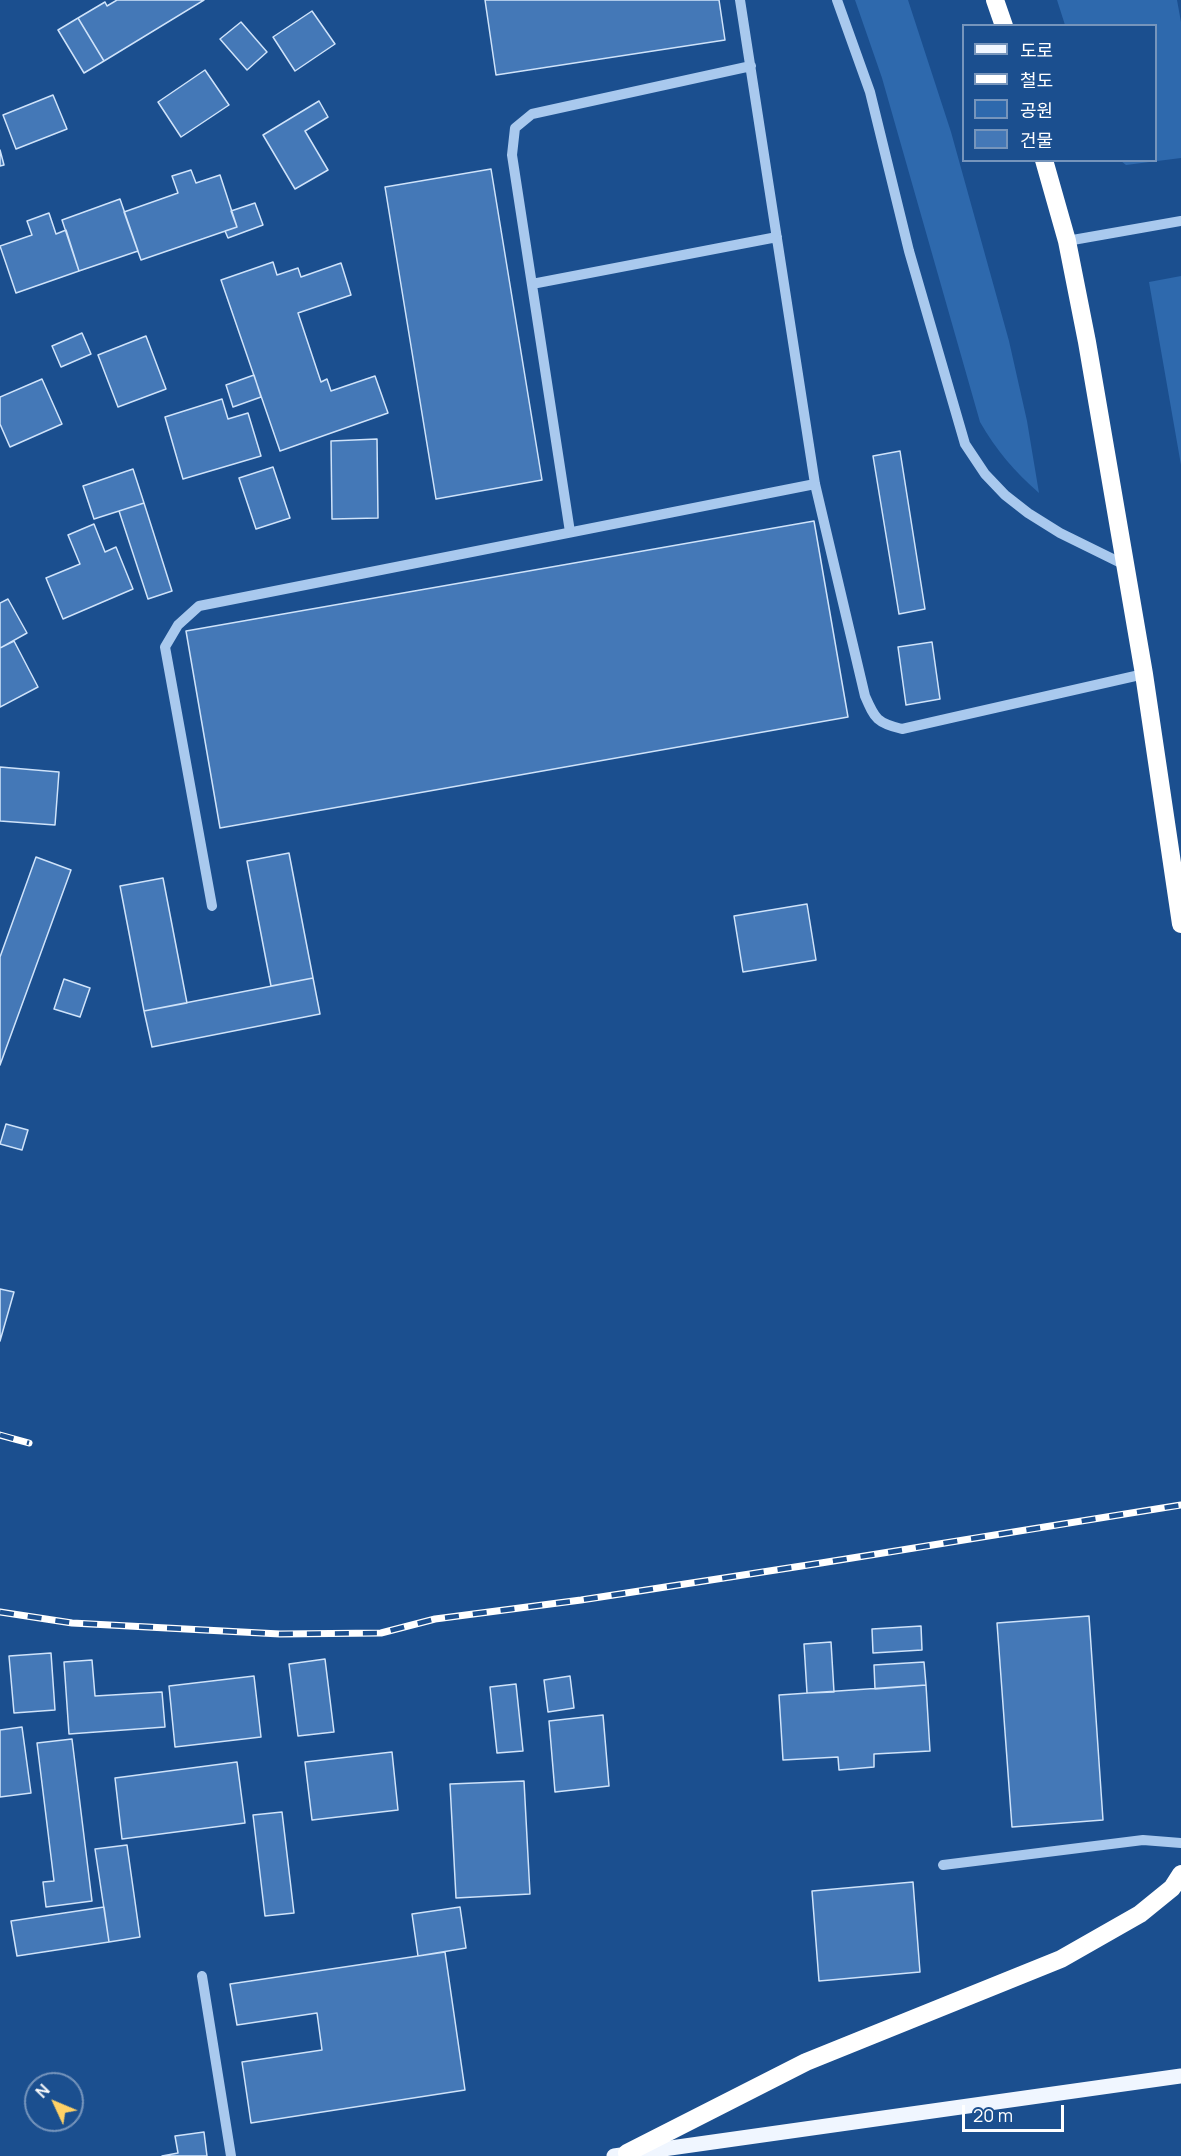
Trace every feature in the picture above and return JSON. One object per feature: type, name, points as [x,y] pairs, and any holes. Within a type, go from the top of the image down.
[{"type":"highway","points":[[995,0],[1003,24]]},
{"type":"highway","points":[[1045,162],[1067,241],[1087,342],[1144,674],[1181,924]]},
{"type":"highway","points":[[626,2155],[806,2062],[1062,1959],[1140,1914],[1172,1888],[1181,1874]]},
{"type":"main road","points":[[626,2155],[1181,2076]]},
{"type":"lane","points":[[740,0],[815,484],[865,696],[873,716],[882,724],[902,729],[1144,674]]},
{"type":"lane","points":[[837,0],[870,92],[909,250],[965,444],[985,474],[1005,495],[1028,513],[1060,533],[1125,565]]},
{"type":"lane","points":[[570,532],[512,155],[515,128],[532,114],[751,66]]},
{"type":"lane","points":[[1067,241],[1181,220]]},
{"type":"lane","points":[[532,284],[777,237]]},
{"type":"lane","points":[[212,906],[165,647],[178,625],[199,606],[815,484]]},
{"type":"lane","points":[[943,1865],[1143,1840],[1181,1843]]},
{"type":"lane","points":[[202,1976],[231,2156]]},
{"type":"green space","points":[[855,0],[908,0],[951,132],[1009,341],[1027,421],[1039,493],[1006,460],[980,422],[882,78]]},
{"type":"green space","points":[[1057,0],[1177,0],[1181,22],[1181,158],[1157,161],[1157,24],[1065,24]]},
{"type":"green space","points":[[1122,162],[1150,162],[1126,165]]},
{"type":"green space","points":[[1181,276],[1181,465],[1149,282]]},
{"type":"building","points":[[117,0],[204,0],[104,61],[78,18],[105,2],[107,6]]},
{"type":"building","points":[[485,0],[719,0],[725,40],[496,75]]},
{"type":"building","points":[[312,11],[335,44],[295,71],[273,37]]},
{"type":"building","points":[[78,18],[104,61],[84,73],[58,30]]},
{"type":"building","points":[[241,22],[267,52],[247,70],[220,39]]},
{"type":"building","points":[[205,70],[229,105],[181,137],[158,102]]},
{"type":"building","points":[[53,95],[67,129],[16,149],[3,115]]},
{"type":"building","points":[[319,101],[328,117],[305,131],[328,170],[295,189],[263,135]]},
{"type":"building","points":[[0,150],[4,165],[0,166]]},
{"type":"building","points":[[491,169],[542,480],[436,499],[385,187]]},
{"type":"building","points":[[191,170],[196,183],[220,175],[237,227],[141,260],[124,212],[178,193],[172,176]]},
{"type":"building","points":[[120,199],[138,251],[79,271],[62,220]]},
{"type":"building","points":[[255,203],[263,225],[228,238],[225,231],[237,227],[231,211]]},
{"type":"building","points":[[49,213],[56,234],[66,230],[79,271],[16,293],[0,246],[32,235],[27,221]]},
{"type":"building","points":[[273,262],[277,275],[298,268],[301,277],[341,263],[351,295],[298,313],[321,382],[327,379],[331,391],[375,376],[388,413],[280,451],[221,280]]},
{"type":"building","points":[[82,333],[91,354],[61,367],[52,346]]},
{"type":"building","points":[[146,336],[166,389],[118,407],[98,355]]},
{"type":"building","points":[[254,375],[261,397],[233,407],[226,385]]},
{"type":"building","points":[[42,379],[62,424],[10,447],[0,424],[0,397]]},
{"type":"building","points":[[222,399],[228,419],[248,413],[261,456],[183,479],[165,417]]},
{"type":"building","points":[[377,439],[378,518],[332,519],[331,441]]},
{"type":"building","points":[[900,451],[925,609],[899,614],[873,456]]},
{"type":"building","points":[[273,467],[290,518],[256,529],[239,478]]},
{"type":"building","points":[[133,469],[144,503],[94,519],[83,486]]},
{"type":"building","points":[[144,503],[172,591],[148,599],[119,511]]},
{"type":"building","points":[[814,521],[848,717],[220,828],[186,631]]},
{"type":"building","points":[[94,524],[105,552],[116,547],[133,589],[63,619],[46,578],[80,564],[68,535]]},
{"type":"building","points":[[8,599],[27,633],[0,648],[0,603]]},
{"type":"building","points":[[14,641],[38,687],[0,707],[0,648]]},
{"type":"building","points":[[932,642],[940,699],[906,705],[898,647]]},
{"type":"building","points":[[0,767],[59,772],[55,825],[0,821]]},
{"type":"building","points":[[289,853],[313,978],[271,986],[247,861]]},
{"type":"building","points":[[36,857],[71,870],[0,1065],[0,957]]},
{"type":"building","points":[[163,878],[187,1003],[144,1011],[120,886]]},
{"type":"building","points":[[807,904],[816,960],[743,972],[734,916]]},
{"type":"building","points":[[313,978],[320,1014],[152,1047],[144,1011]]},
{"type":"building","points":[[64,979],[90,988],[80,1017],[54,1009]]},
{"type":"building","points":[[6,1124],[28,1130],[22,1150],[0,1144]]},
{"type":"building","points":[[0,1289],[14,1292],[0,1341]]},
{"type":"building","points":[[1089,1616],[1103,1820],[1012,1827],[997,1623]]},
{"type":"building","points":[[921,1626],[922,1650],[873,1653],[872,1629]]},
{"type":"building","points":[[831,1642],[834,1692],[807,1693],[804,1644]]},
{"type":"building","points":[[51,1653],[55,1710],[14,1713],[9,1656]]},
{"type":"building","points":[[325,1659],[334,1732],[298,1736],[289,1664]]},
{"type":"building","points":[[92,1660],[95,1696],[162,1692],[165,1727],[69,1734],[64,1662]]},
{"type":"building","points":[[924,1662],[926,1685],[875,1689],[874,1665]]},
{"type":"building","points":[[254,1676],[261,1737],[175,1747],[169,1686]]},
{"type":"building","points":[[570,1676],[574,1708],[548,1712],[544,1680]]},
{"type":"building","points":[[516,1684],[523,1751],[497,1753],[490,1687]]},
{"type":"building","points":[[926,1685],[930,1751],[874,1754],[874,1767],[839,1770],[838,1757],[783,1760],[779,1695]]},
{"type":"building","points":[[603,1715],[609,1786],[555,1792],[549,1721]]},
{"type":"building","points":[[22,1727],[31,1793],[0,1797],[0,1730]]},
{"type":"building","points":[[72,1739],[92,1901],[46,1907],[43,1882],[54,1881],[37,1743]]},
{"type":"building","points":[[392,1752],[398,1810],[312,1820],[305,1762]]},
{"type":"building","points":[[237,1762],[245,1823],[122,1839],[115,1778]]},
{"type":"building","points":[[524,1781],[530,1894],[456,1898],[450,1784]]},
{"type":"building","points":[[282,1812],[294,1913],[265,1916],[253,1815]]},
{"type":"building","points":[[127,1845],[140,1937],[109,1942],[95,1849]]},
{"type":"building","points":[[913,1882],[920,1972],[819,1981],[812,1891]]},
{"type":"building","points":[[104,1907],[109,1942],[17,1956],[11,1921]]},
{"type":"building","points":[[460,1907],[466,1948],[418,1956],[412,1914]]},
{"type":"building","points":[[445,1952],[465,2090],[251,2123],[242,2062],[322,2050],[317,2013],[237,2025],[230,1984]]},
{"type":"building","points":[[204,2132],[207,2156],[162,2156],[178,2153],[175,2136]]},
{"type":"railway","points":[[0,1435],[29,1443]]},
{"type":"railway","points":[[0,1612],[72,1623],[280,1634],[381,1633],[435,1619],[581,1600],[1181,1505]]}]
